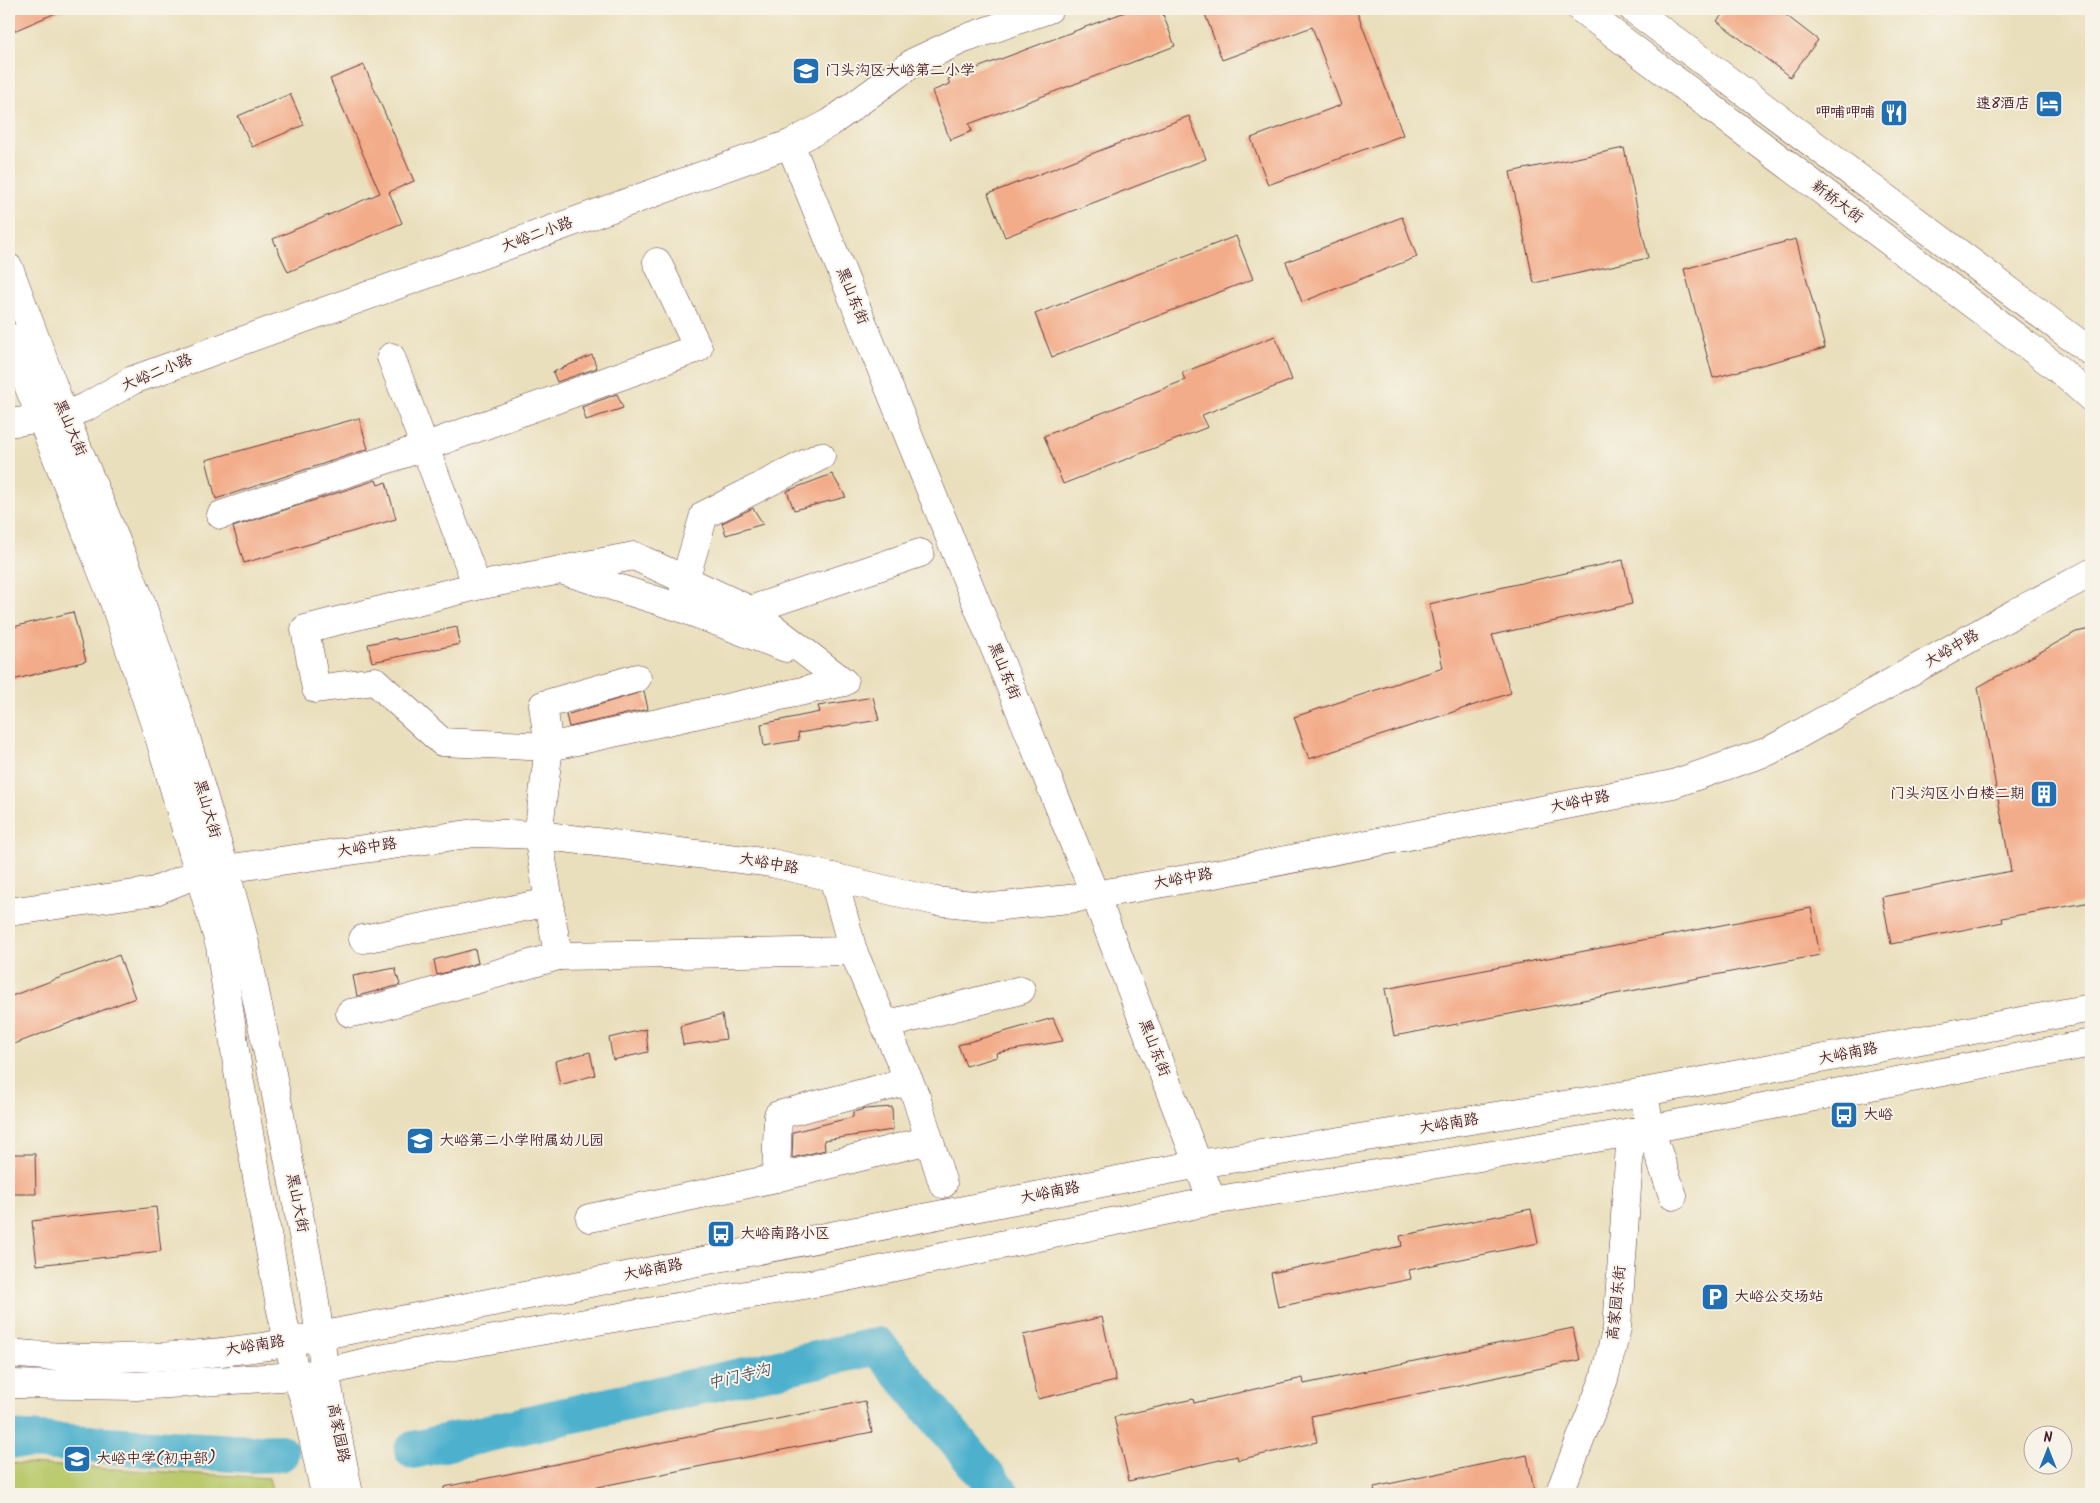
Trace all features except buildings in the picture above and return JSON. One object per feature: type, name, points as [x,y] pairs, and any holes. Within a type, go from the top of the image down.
[{"type":"main road","name":"大峪二小路","points":[[9,423],[52,417],[86,407],[133,380],[790,144],[830,122],[914,62],[961,40],[1049,9]]},
{"type":"main road","name":"新桥大街","points":[[1581,9],[2056,367],[2091,398]]},
{"type":"main road","points":[[1633,9],[2091,352]]},
{"type":"main road","name":"黑山东街","points":[[790,144],[1094,895],[1212,1201]]},
{"type":"main road","points":[[221,515],[424,447],[698,348],[657,262]]},
{"type":"main road","name":"黑山大街","points":[[9,268],[52,417],[160,740],[212,871],[244,939],[271,1067],[312,1282],[325,1372]]},
{"type":"main road","name":"黑山大街","points":[[9,337],[52,417]]},
{"type":"main road","points":[[391,357],[477,586]]},
{"type":"main road","points":[[681,608],[685,580],[704,515],[821,456]]},
{"type":"main road","points":[[750,610],[920,553]]},
{"type":"main road","points":[[634,556],[750,610],[844,682],[549,746],[442,742],[375,681],[316,689],[305,629],[477,586],[561,570],[634,556]]},
{"type":"main road","points":[[561,570],[681,608],[814,659]]},
{"type":"main road","name":"大峪中路","points":[[9,912],[156,891],[212,871],[475,833],[538,835],[772,863],[935,901],[993,907],[1094,895],[1220,873],[1673,784],[1769,751],[2091,572]]},
{"type":"main road","points":[[558,956],[538,835],[549,746],[543,705],[637,678]]},
{"type":"main road","name":"黑山大街","points":[[212,871],[220,946],[238,1071],[280,1306],[290,1341],[296,1376]]},
{"type":"main road","points":[[833,877],[853,950],[909,1081],[943,1184]]},
{"type":"main road","points":[[363,938],[550,902]]},
{"type":"main road","points":[[350,1013],[377,1008],[558,956],[853,950]]},
{"type":"main road","points":[[885,1025],[1021,990]]},
{"type":"main road","name":"大峪南路","points":[[9,1353],[48,1357],[147,1358],[239,1350],[320,1336],[382,1322],[1199,1164],[1644,1092],[2091,1008]]},
{"type":"main road","name":"大峪南路","points":[[9,1384],[136,1386],[296,1376],[325,1372],[374,1360],[832,1280],[1212,1201],[1640,1131],[2091,1042]]},
{"type":"main road","points":[[776,1178],[778,1116],[909,1081]]},
{"type":"main road","points":[[1644,1092],[1640,1131],[1673,1196]]},
{"type":"main road","name":"高家园东街","points":[[1559,1494],[1604,1379],[1617,1328],[1640,1131]]},
{"type":"main road","points":[[590,1218],[776,1178],[929,1140]]},
{"type":"main road","name":"高家园路","points":[[325,1372],[349,1494]]},
{"type":"main road","name":"高家园路","points":[[296,1376],[305,1401],[325,1494]]},
{"type":"green space","name":"大峪中学(初中部)","points":[[9,1463],[269,1478],[273,1494],[9,1494]]},
{"type":"waterway","name":"中门寺沟","points":[[413,1450],[878,1346],[1001,1494]]},
{"type":"waterway","name":"中门寺沟","points":[[9,1439],[252,1454],[280,1453]]},
{"type":"place","name":"门头沟区大峪第二小学","points":[[806,71]]},
{"type":"place","name":"速8酒店","points":[[2049,104]]},
{"type":"place","name":"呷哺呷哺","points":[[1894,113]]},
{"type":"place","name":"门头沟区小白楼二期","points":[[2044,794]]},
{"type":"place","name":"大峪","points":[[1844,1115]]},
{"type":"place","name":"大峪第二小学附属幼儿园","points":[[420,1141]]},
{"type":"place","name":"大峪南路小区","points":[[721,1234]]},
{"type":"place","name":"大峪公交场站","points":[[1715,1297]]},
{"type":"place","name":"大峪中学(初中部)","points":[[77,1459]]}]
